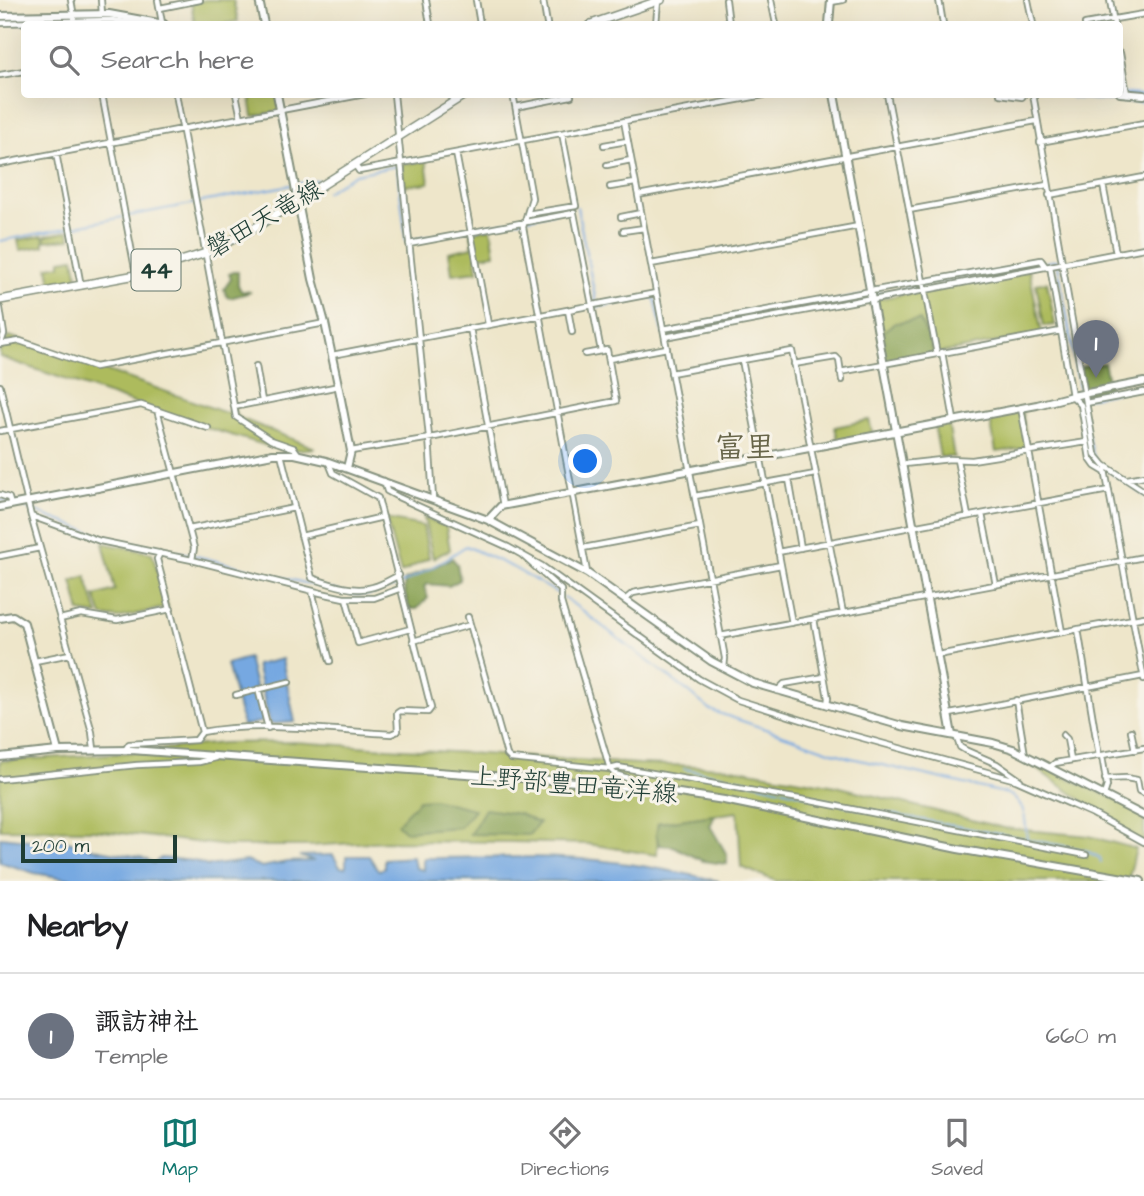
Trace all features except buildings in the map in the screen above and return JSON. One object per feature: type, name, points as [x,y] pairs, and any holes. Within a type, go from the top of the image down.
[{"type":"main road","points":[[603,21],[659,0]]},
{"type":"main road","name":"磐田天竜線","points":[[0,300],[136,275],[206,253],[250,231],[460,98]]},
{"type":"street","points":[[71,0],[75,21]]},
{"type":"street","points":[[101,0],[102,14]]},
{"type":"street","points":[[158,0],[162,21]]},
{"type":"street","points":[[160,8],[200,0]]},
{"type":"street","points":[[259,0],[263,21]]},
{"type":"street","points":[[426,0],[430,21]]},
{"type":"street","points":[[476,0],[480,21]]},
{"type":"street","points":[[543,0],[546,21]]},
{"type":"street","points":[[656,21],[659,0]]},
{"type":"street","points":[[726,0],[729,21]]},
{"type":"street","points":[[771,0],[775,21]]},
{"type":"street","points":[[829,21],[831,1],[843,0]]},
{"type":"street","points":[[939,0],[942,21]]},
{"type":"street","points":[[1028,0],[1032,21]]},
{"type":"street","points":[[1110,0],[1114,21]]},
{"type":"street","points":[[1117,21],[1144,13]]},
{"type":"street","points":[[75,21],[102,14],[145,21]]},
{"type":"street","points":[[0,16],[119,21]]},
{"type":"street","points":[[0,23],[21,22]]},
{"type":"street","points":[[0,75],[21,72]]},
{"type":"street","points":[[1123,93],[1144,95],[1144,102]]},
{"type":"street","points":[[103,98],[136,275]]},
{"type":"street","points":[[177,98],[237,419],[271,440],[294,447],[299,455]]},
{"type":"street","points":[[237,98],[241,118]]},
{"type":"street","points":[[278,98],[313,279],[326,323],[339,386],[351,451],[347,468]]},
{"type":"street","points":[[0,164],[345,98]]},
{"type":"street","points":[[394,98],[433,499]]},
{"type":"street","points":[[514,98],[531,192],[523,222],[587,573]]},
{"type":"street","points":[[516,107],[561,98]]},
{"type":"street","points":[[355,165],[359,171],[747,98]]},
{"type":"street","points":[[835,98],[954,736],[960,747],[997,764],[1023,782]]},
{"type":"street","points":[[888,98],[924,286],[954,420]]},
{"type":"street","points":[[1033,98],[1062,264],[1087,442],[1095,466],[1126,479],[1144,491]]},
{"type":"street","points":[[624,121],[725,658],[724,669]]},
{"type":"street","points":[[638,195],[1036,121]]},
{"type":"street","points":[[1040,142],[1144,123]]},
{"type":"street","points":[[527,214],[576,205],[562,133]]},
{"type":"street","points":[[604,145],[627,141]]},
{"type":"street","points":[[56,153],[81,286]]},
{"type":"street","points":[[456,153],[488,324]]},
{"type":"street","points":[[607,165],[631,160]]},
{"type":"street","points":[[1049,195],[1144,177]]},
{"type":"street","points":[[611,187],[635,183]]},
{"type":"street","points":[[909,210],[1047,185]]},
{"type":"street","points":[[1103,185],[1116,253]]},
{"type":"street","points":[[621,217],[641,212]]},
{"type":"street","points":[[409,244],[575,213],[601,351]]},
{"type":"street","points":[[651,264],[859,226]]},
{"type":"street","points":[[623,231],[644,228]]},
{"type":"street","points":[[663,329],[872,297],[1144,248]]},
{"type":"street","points":[[664,337],[872,297],[1041,260],[1048,266],[1061,331],[1082,399],[1095,454],[1105,469],[1144,677],[950,714]]},
{"type":"street","points":[[332,355],[656,293]]},
{"type":"street","points":[[0,309],[4,334],[0,344],[20,341],[95,367],[326,323]]},
{"type":"street","points":[[568,310],[572,332]]},
{"type":"street","points":[[470,327],[503,506]]},
{"type":"street","points":[[841,372],[1061,331]]},
{"type":"street","points":[[609,359],[667,348]]},
{"type":"street","points":[[351,451],[616,401],[607,350],[585,354]]},
{"type":"street","points":[[671,373],[792,351],[843,613]]},
{"type":"street","points":[[794,364],[836,357],[839,360],[842,380]]},
{"type":"street","points":[[741,360],[792,623]]},
{"type":"street","points":[[256,366],[262,401]]},
{"type":"street","points":[[1082,399],[1144,382]]},
{"type":"street","points":[[0,386],[31,516],[92,732],[94,749]]},
{"type":"street","points":[[234,407],[339,386]]},
{"type":"street","points":[[488,520],[503,506],[573,492],[1021,408],[1144,393]]},
{"type":"street","points":[[0,431],[142,405],[208,428]]},
{"type":"street","points":[[1021,408],[1062,632]]},
{"type":"street","points":[[157,410],[189,529],[194,551],[192,560]]},
{"type":"street","points":[[904,464],[972,460],[1087,442]]},
{"type":"street","points":[[281,454],[312,578],[337,586],[363,588],[373,587],[399,575]]},
{"type":"street","points":[[0,506],[281,454],[329,462],[488,520],[587,573],[724,669],[753,683],[902,726],[993,743],[1025,755],[1144,816]]},
{"type":"street","points":[[957,460],[968,516]]},
{"type":"street","points":[[125,750],[129,744],[196,740],[202,732],[218,729],[268,728],[396,734],[397,713],[428,712],[431,708],[378,498],[333,473],[329,462]]},
{"type":"street","points":[[695,496],[815,474]]},
{"type":"street","points":[[1126,479],[1144,476]]},
{"type":"street","points":[[789,479],[801,548]]},
{"type":"street","points":[[383,481],[387,491],[398,497],[522,554],[571,585],[699,679],[738,701],[823,728],[984,769],[1023,782],[1093,814],[1144,842]]},
{"type":"street","points":[[778,552],[1109,491]]},
{"type":"street","points":[[0,495],[9,498],[11,505]]},
{"type":"street","points":[[189,529],[294,508]]},
{"type":"street","points":[[982,514],[996,585]]},
{"type":"street","points":[[31,516],[100,541],[192,560],[346,598],[374,598],[399,589]]},
{"type":"street","points":[[301,536],[383,516]]},
{"type":"street","points":[[583,548],[700,526]]},
{"type":"street","points":[[0,556],[40,548]]},
{"type":"street","points":[[160,554],[157,559],[202,732]]},
{"type":"street","points":[[522,554],[561,590],[561,602],[610,769],[615,774],[666,791]]},
{"type":"street","points":[[720,636],[1144,557]]},
{"type":"street","points":[[626,599],[633,593],[781,565]]},
{"type":"street","points":[[312,591],[330,662]]},
{"type":"street","points":[[346,598],[358,643],[410,629]]},
{"type":"street","points":[[60,619],[81,614],[117,620],[171,609]]},
{"type":"street","points":[[0,618],[13,616],[24,623],[58,751]]},
{"type":"street","points":[[468,617],[507,755],[511,759],[610,769],[618,767],[1086,855]]},
{"type":"street","points":[[938,655],[1144,617]]},
{"type":"street","points":[[814,619],[828,698],[827,706]]},
{"type":"street","points":[[413,641],[470,625]]},
{"type":"street","points":[[1078,629],[1107,786],[1104,795]]},
{"type":"street","points":[[35,661],[70,654]]},
{"type":"street","points":[[777,692],[784,684],[824,677]]},
{"type":"street","points":[[236,695],[289,682]]},
{"type":"street","points":[[258,689],[268,728]]},
{"type":"street","points":[[1016,700],[1025,755]]},
{"type":"street","points":[[1131,731],[1135,750]]},
{"type":"street","points":[[1063,735],[1067,739],[1071,760]]},
{"type":"street","points":[[1049,767],[1055,763],[1144,748]]},
{"type":"street","name":"上野部豊田竜洋線","points":[[0,757],[58,751],[125,750],[578,782],[666,791],[958,849],[1141,881]]},
{"type":"street","points":[[0,779],[199,762],[217,757]]},
{"type":"street","points":[[1105,779],[1137,780],[1139,791],[1144,793]]},
{"type":"green space","points":[[233,0],[238,21],[194,21],[191,3]]},
{"type":"green space","points":[[250,98],[278,98],[280,111],[253,116]]},
{"type":"green space","points":[[426,161],[429,183],[404,186],[402,164]]},
{"type":"green space","points":[[491,228],[495,254],[476,257],[478,271],[452,274],[449,252],[473,247],[471,232]]},
{"type":"green space","points":[[69,231],[70,239],[44,241],[44,246],[20,250],[18,240],[43,236],[44,240],[46,236]]},
{"type":"green space","points":[[74,258],[78,280],[51,284],[48,267],[61,265],[61,260]]},
{"type":"green space","points":[[1029,270],[1042,334],[934,354],[918,320],[879,334],[873,300]]},
{"type":"green space","points":[[238,272],[241,291],[251,292],[230,298],[224,289],[231,279],[229,274]]},
{"type":"green space","points":[[1047,282],[1055,325],[1044,326],[1036,284]]},
{"type":"green space","points":[[920,320],[934,354],[885,363],[879,334],[895,323]]},
{"type":"green space","points":[[9,336],[226,413],[234,407],[237,417],[315,448],[285,451],[204,427],[0,357],[0,350]]},
{"type":"green space","points":[[1104,363],[1110,389],[1085,394],[1080,367]]},
{"type":"green space","points":[[1022,411],[1028,448],[996,452],[990,419]]},
{"type":"green space","points":[[869,420],[873,435],[838,441],[835,427]]},
{"type":"green space","points":[[948,422],[954,457],[940,457],[934,424]]},
{"type":"green space","points":[[424,518],[446,526],[450,550],[433,558]]},
{"type":"green space","points":[[386,519],[423,526],[429,558],[401,573]]},
{"type":"green space","points":[[103,543],[152,553],[168,607],[118,618],[102,616],[95,596],[115,590]]},
{"type":"green space","points":[[452,558],[457,564],[460,580],[449,586],[427,584],[424,587],[428,598],[417,609],[409,609],[404,589],[405,580]]},
{"type":"green space","points":[[86,576],[98,615],[80,612],[72,581]]},
{"type":"green space","points":[[294,742],[726,767],[836,786],[1004,828],[1089,836],[1136,849],[1128,881],[776,881],[741,867],[738,812],[658,823],[657,855],[588,844],[386,841],[309,846],[228,846],[94,830],[0,829],[0,761],[223,743]]},
{"type":"green space","points":[[1018,756],[1144,812],[1144,846],[1132,835]]},
{"type":"green space","points":[[433,799],[474,809],[460,827],[404,831],[397,824],[419,800]]},
{"type":"green space","points":[[485,809],[520,814],[539,823],[529,835],[470,834]]},
{"type":"green space","points":[[715,815],[710,826],[727,855],[727,864],[703,861],[673,846],[659,845],[656,834],[658,823]]},
{"type":"water","points":[[248,658],[264,721],[243,726],[227,664]]},
{"type":"water","points":[[282,659],[295,722],[270,724],[256,665]]},
{"type":"water","points":[[0,837],[39,841],[64,840],[99,850],[140,857],[154,863],[161,858],[195,861],[207,866],[246,861],[262,867],[287,862],[314,861],[299,856],[333,855],[340,867],[344,868],[346,856],[369,856],[378,870],[384,869],[384,859],[413,857],[415,868],[423,870],[423,858],[553,858],[627,864],[719,881],[84,881],[34,873],[0,862]]},
{"type":"waterway","points":[[0,20],[108,17],[122,19]]},
{"type":"waterway","points":[[1123,98],[1144,99]]},
{"type":"waterway","points":[[326,192],[355,174],[397,166],[406,240]]},
{"type":"waterway","points":[[297,184],[318,180]]},
{"type":"waterway","points":[[128,216],[291,185]]},
{"type":"waterway","points":[[577,207],[597,307],[651,297],[655,299],[663,334],[868,295]]},
{"type":"waterway","points":[[529,218],[557,211]]},
{"type":"waterway","points":[[0,241],[123,217]]},
{"type":"waterway","points":[[412,240],[523,219]]},
{"type":"waterway","points":[[1046,262],[1057,260],[1080,392]]},
{"type":"waterway","points":[[874,294],[1040,264]]},
{"type":"waterway","points":[[1082,399],[1144,386]]},
{"type":"waterway","points":[[1088,435],[1094,458],[1100,465],[1144,495]]},
{"type":"waterway","points":[[0,499],[8,502]]},
{"type":"waterway","points":[[20,506],[106,538],[188,554],[349,594],[369,595],[383,591],[433,567],[466,546],[512,567],[559,594]]},
{"type":"waterway","points":[[564,597],[710,710],[847,757],[1008,794],[1022,807],[1027,840]]},
{"type":"waterway","points":[[684,769],[740,779],[858,808],[1085,850],[1100,858],[1101,863]]},
{"type":"place","name":"諏訪神社","points":[[1096,378]]},
{"type":"district","name":"富里","points":[[745,447]]}]
